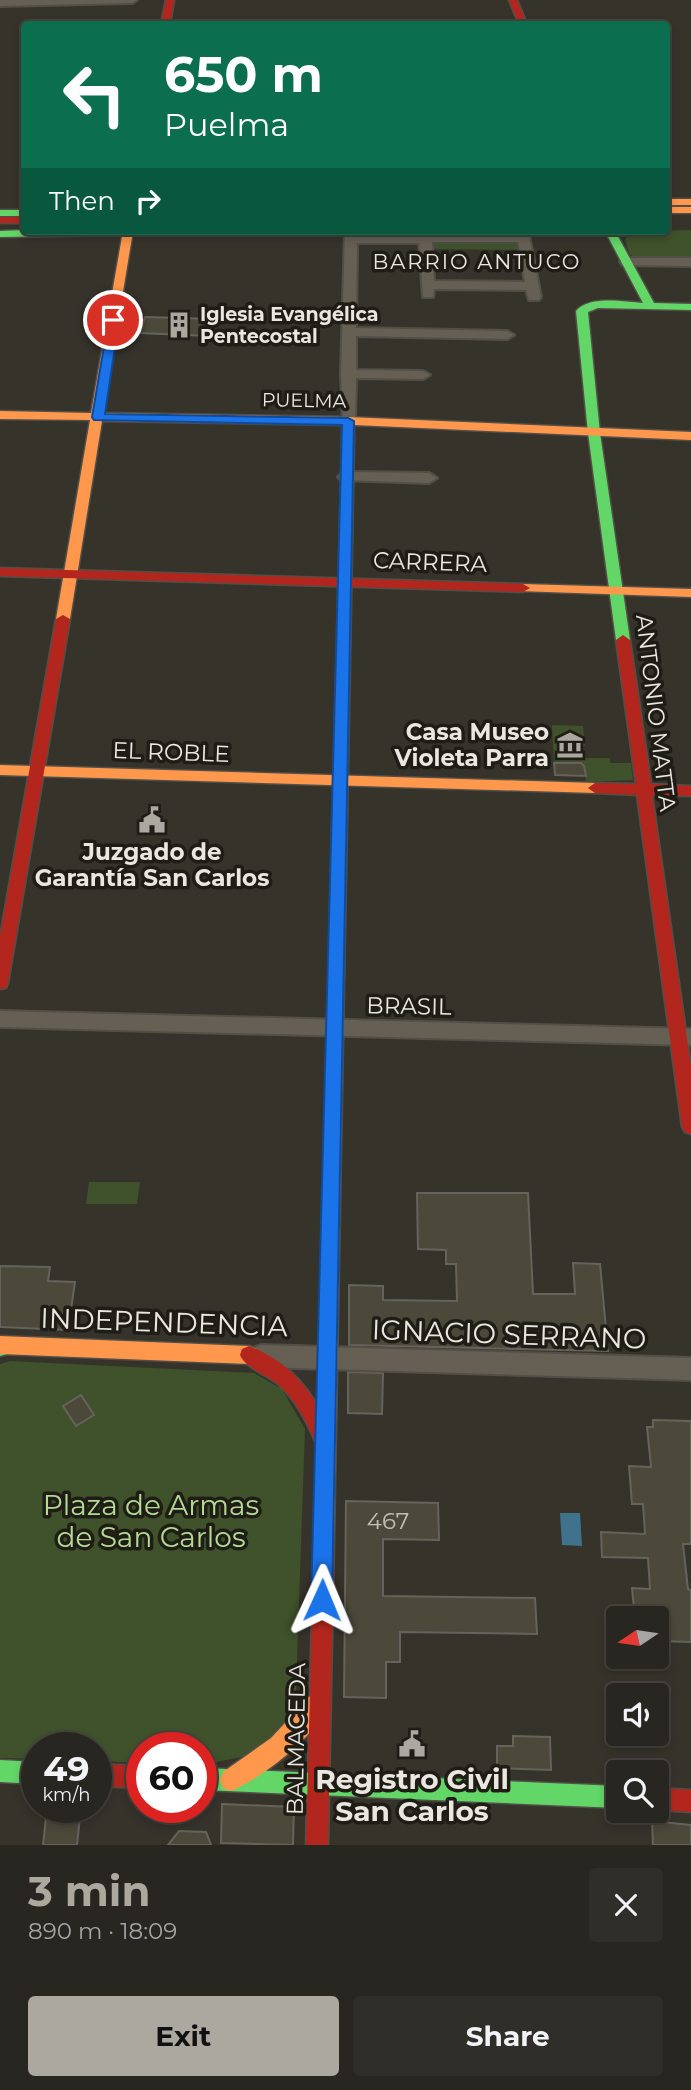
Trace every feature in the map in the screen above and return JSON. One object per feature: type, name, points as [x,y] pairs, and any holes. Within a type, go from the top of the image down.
[{"type":"main road","points":[[166,21],[170,0]]},
{"type":"main road","points":[[513,0],[522,21]]},
{"type":"main road","points":[[670,202],[691,202]]},
{"type":"main road","points":[[670,210],[691,209]]},
{"type":"main road","points":[[0,213],[21,213]]},
{"type":"main road","points":[[670,219],[691,218]]},
{"type":"main road","points":[[0,220],[21,220]]},
{"type":"main road","points":[[670,225],[691,224]]},
{"type":"main road","points":[[0,228],[21,228]]},
{"type":"main road","points":[[0,234],[21,234]]},
{"type":"main road","points":[[61,235],[101,242],[125,250],[162,235]]},
{"type":"main road","points":[[0,983],[98,417],[127,235]]},
{"type":"main road","points":[[612,235],[650,306],[691,307]]},
{"type":"main road","name":"ANTONIO MATTA","points":[[650,306],[586,307],[582,311],[594,433],[618,591],[642,790],[684,1037],[691,1127]]},
{"type":"main road","name":"PUELMA","points":[[0,415],[348,421],[691,436]]},
{"type":"main road","name":"BALMACEDA","points":[[317,1845],[348,421]]},
{"type":"main road","name":"CARRERA","points":[[0,572],[691,593]]},
{"type":"main road","name":"EL ROBLE","points":[[0,771],[691,791]]},
{"type":"main road","name":"INDEPENDENCIA","points":[[2,1346],[249,1355]]},
{"type":"main road","points":[[249,1355],[274,1368],[298,1390],[314,1416],[325,1445]]},
{"type":"main road","points":[[231,1780],[274,1754],[294,1736],[319,1703]]},
{"type":"main road","points":[[0,1772],[21,1773]]},
{"type":"main road","points":[[217,1780],[606,1796]]},
{"type":"main road","points":[[669,1800],[691,1801]]},
{"type":"street","points":[[0,3],[132,0]]},
{"type":"street","points":[[351,235],[425,239],[524,238],[533,292],[428,289],[425,239]]},
{"type":"street","name":"BALMACEDA","points":[[348,421],[351,235]]},
{"type":"street","points":[[627,262],[691,262]]},
{"type":"street","points":[[350,332],[507,335]]},
{"type":"street","points":[[348,374],[423,375]]},
{"type":"street","points":[[346,477],[429,478]]},
{"type":"street","name":"BRASIL","points":[[0,1019],[195,1022],[684,1037]]},
{"type":"street","name":"INDEPENDENCIA","points":[[249,1355],[326,1358]]},
{"type":"street","name":"IGNACIO SERRANO","points":[[326,1358],[691,1369]]},
{"type":"green space","points":[[691,230],[691,258],[639,258],[630,255],[625,240],[628,235],[670,235],[670,231]]},
{"type":"green space","points":[[430,242],[520,242],[520,250],[431,249]]},
{"type":"green space","points":[[552,725],[583,726],[585,746],[579,746],[581,758],[610,758],[610,763],[631,763],[633,780],[586,782],[581,763],[554,763]]},
{"type":"green space","points":[[89,1182],[140,1182],[137,1204],[86,1204]]},
{"type":"green space","name":"Plaza de Armas de San Carlos","points":[[10,1361],[254,1373],[282,1389],[305,1429],[295,1717],[263,1753],[217,1762],[217,1732],[126,1732],[126,1762],[112,1762],[112,1732],[21,1732],[21,1759],[0,1758],[0,1364]]},
{"type":"water","points":[[560,1513],[580,1513],[582,1546],[562,1545]]},
{"type":"building","name":"Iglesia Evangélica Pentecostal","points":[[145,317],[212,319],[208,336],[140,333]]},
{"type":"building","points":[[554,763],[581,763],[586,776],[555,775]]},
{"type":"building","points":[[417,1193],[528,1193],[533,1294],[575,1294],[573,1263],[600,1264],[608,1351],[349,1345],[349,1285],[383,1286],[383,1300],[457,1301],[456,1264],[446,1264],[446,1250],[418,1249]]},
{"type":"building","points":[[0,1266],[50,1267],[48,1281],[75,1282],[68,1330],[0,1327]]},
{"type":"building","points":[[348,1372],[383,1373],[382,1414],[348,1413]]},
{"type":"building","points":[[81,1395],[94,1415],[76,1426],[63,1406]]},
{"type":"building","points":[[653,1420],[691,1421],[691,1544],[683,1544],[688,1589],[691,1590],[691,1642],[669,1641],[669,1606],[634,1606],[632,1588],[650,1589],[648,1558],[602,1557],[601,1532],[645,1534],[643,1504],[632,1504],[629,1466],[651,1467],[647,1427],[653,1427]]},
{"type":"building","points":[[346,1501],[438,1503],[439,1540],[383,1539],[383,1596],[535,1598],[537,1634],[400,1632],[400,1662],[386,1662],[386,1698],[344,1697]]},
{"type":"building","points":[[513,1736],[550,1737],[551,1770],[497,1768],[497,1746],[513,1746]]},
{"type":"building","points":[[222,1804],[294,1807],[293,1845],[221,1843]]},
{"type":"building","points":[[45,1823],[79,1823],[77,1845],[43,1845]]},
{"type":"building","points":[[652,1823],[691,1825],[691,1845],[653,1845]]},
{"type":"building","points":[[179,1831],[206,1832],[211,1845],[168,1845]]},
{"type":"traffic: fast","points":[[0,213],[21,213]]},
{"type":"traffic: fast","points":[[0,234],[21,234]]},
{"type":"traffic: fast","points":[[612,235],[650,306]]},
{"type":"traffic: fast","points":[[623,640],[594,433],[582,311],[586,307],[598,305],[691,307]]},
{"type":"traffic: fast","points":[[335,1038],[348,441]]},
{"type":"traffic: fast","points":[[0,1347],[7,1346]]},
{"type":"traffic: fast","points":[[0,1771],[21,1772]]},
{"type":"traffic: fast","points":[[217,1780],[606,1796]]},
{"type":"traffic: slow","points":[[670,202],[691,202]]},
{"type":"traffic: slow","points":[[670,210],[691,210]]},
{"type":"traffic: slow","points":[[63,619],[127,235]]},
{"type":"traffic: slow","points":[[0,415],[98,417]]},
{"type":"traffic: slow","points":[[98,417],[348,421],[348,441]]},
{"type":"traffic: slow","points":[[348,421],[691,436]]},
{"type":"traffic: slow","points":[[523,588],[691,593]]},
{"type":"traffic: slow","points":[[0,770],[595,788]]},
{"type":"traffic: slow","points":[[324,1538],[335,1038]]},
{"type":"traffic: slow","points":[[0,1345],[249,1355]]},
{"type":"traffic: slow","points":[[231,1780],[279,1746],[319,1703]]},
{"type":"traffic: jam","points":[[166,21],[170,0]]},
{"type":"traffic: jam","points":[[513,0],[522,21]]},
{"type":"traffic: jam","points":[[0,220],[21,220]]},
{"type":"traffic: jam","points":[[0,572],[523,588]]},
{"type":"traffic: jam","points":[[0,983],[63,619]]},
{"type":"traffic: jam","points":[[623,640],[691,1127]]},
{"type":"traffic: jam","points":[[595,788],[691,791]]},
{"type":"traffic: jam","points":[[249,1355],[274,1369],[294,1387],[310,1408],[322,1434]]},
{"type":"traffic: jam","points":[[317,1845],[324,1538]]},
{"type":"traffic: jam","points":[[112,1776],[126,1776]]},
{"type":"traffic: jam","points":[[669,1800],[691,1801]]},
{"type":"place","name":"Iglesia Evangélica Pentecostal","points":[[179,325]]},
{"type":"place","name":"Casa Museo Violeta Parra","points":[[570,745]]},
{"type":"place","name":"Juzgado de Garantía San Carlos","points":[[152,820]]},
{"type":"place","name":"Registro Civil San Carlos","points":[[412,1744]]},
{"type":"district","name":"BARRIO ANTUCO","points":[[477,262]]},
{"type":"route","points":[[113,320],[98,417],[348,421],[322,1600]]}]
